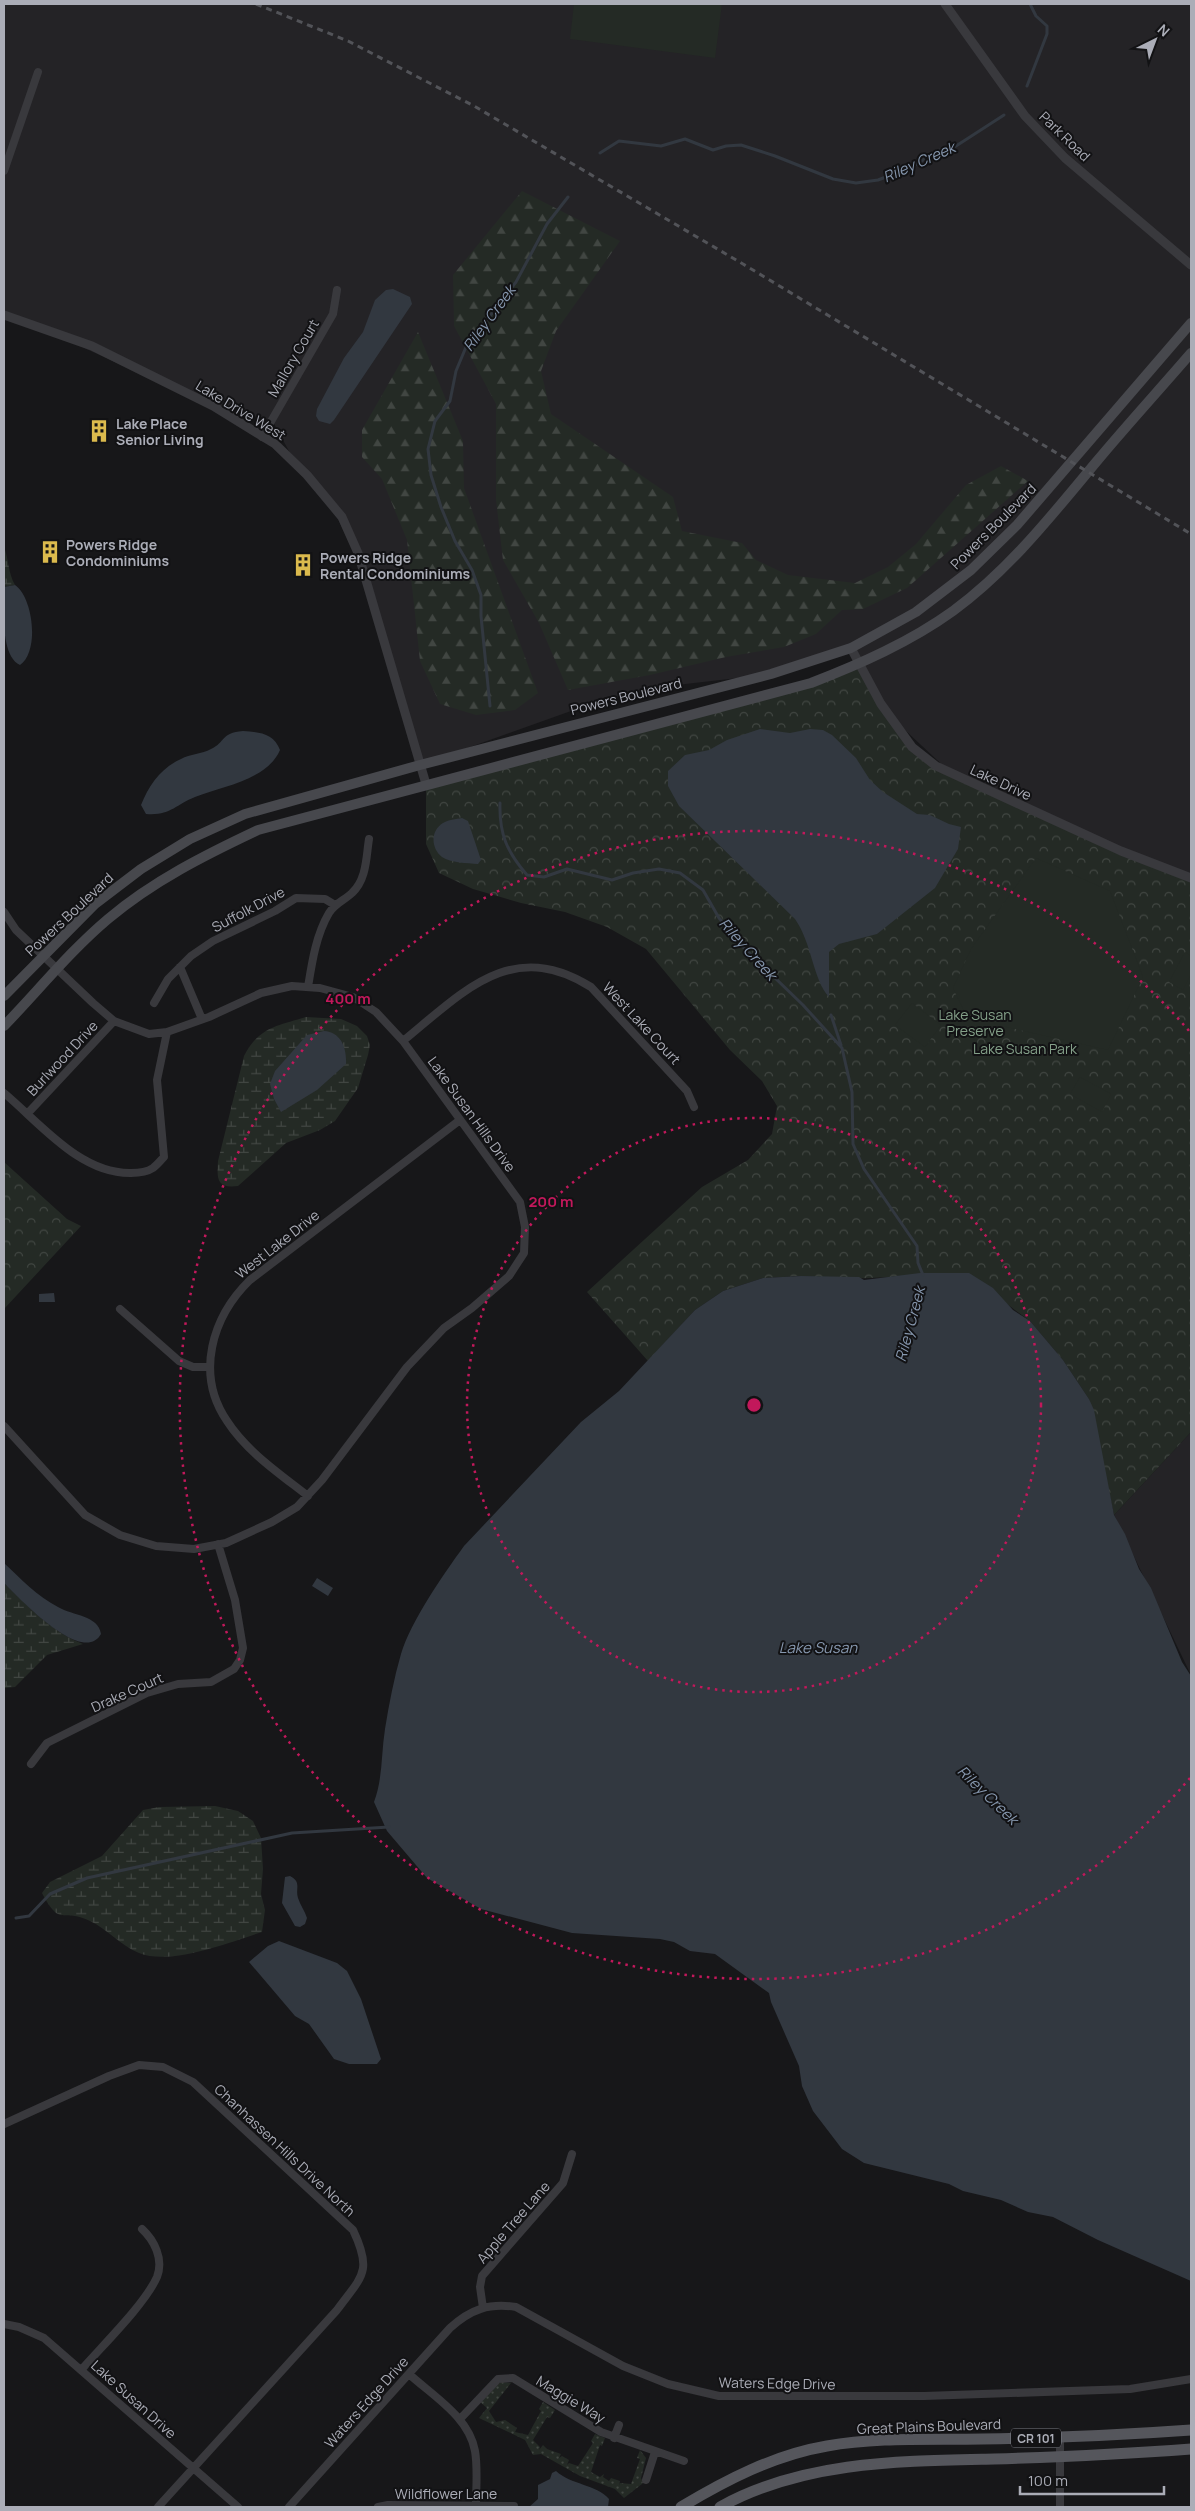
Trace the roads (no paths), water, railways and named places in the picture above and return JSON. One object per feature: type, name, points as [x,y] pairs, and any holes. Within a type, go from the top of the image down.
[{"type":"main road","name":"Powers Boulevard","points":[[4,996],[95,904],[141,868],[190,839],[245,814],[420,765],[765,675],[851,648],[916,612],[971,570],[1017,525],[1191,323]]},
{"type":"main road","points":[[4,1026],[107,920],[150,887],[195,860],[258,830],[811,683],[860,664],[952,612],[998,574],[1036,535],[1191,353]]},
{"type":"main road","name":"Great Plains Boulevard","points":[[680,2507],[725,2481],[749,2470],[774,2460],[827,2446],[881,2441],[1060,2437],[1191,2430]]},
{"type":"main road","name":"CR 101","points":[[720,2507],[746,2493],[797,2476],[872,2463],[1191,2449]]},
{"type":"street","name":"Park Road","points":[[944,4],[1025,116],[1065,158],[1191,264]]},
{"type":"street","points":[[4,171],[38,72]]},
{"type":"street","name":"Mallory Court","points":[[262,436],[333,314],[337,290]]},
{"type":"street","name":"Lake Drive West","points":[[4,315],[92,346],[214,406],[275,444],[307,475],[342,517],[358,553],[426,784]]},
{"type":"street","name":"Lake Drive","points":[[851,648],[881,704],[912,747],[936,766],[1121,851],[1191,878]]},
{"type":"street","points":[[308,987],[321,929],[335,905],[352,893],[362,881],[369,838]]},
{"type":"street","name":"Suffolk Drive","points":[[154,1003],[168,979],[213,941],[296,898],[325,899],[335,905]]},
{"type":"street","name":"Lake Susan Hills Drive","points":[[4,912],[16,930],[114,1021],[149,1034],[167,1032],[261,993],[292,986],[320,988],[353,996],[376,1012],[403,1041],[520,1202],[525,1226],[524,1253],[509,1276],[472,1308],[444,1328],[407,1367],[297,1508],[272,1522],[218,1544],[194,1549],[156,1546],[120,1535],[85,1515],[4,1426]]},
{"type":"street","name":"West Lake Court","points":[[403,1041],[471,988],[499,972],[528,965],[552,968],[572,975],[590,987],[687,1091],[694,1107]]},
{"type":"street","points":[[180,967],[202,1019]]},
{"type":"street","name":"Burlwood Drive","points":[[28,1113],[114,1021]]},
{"type":"street","points":[[4,1093],[65,1148],[91,1163],[116,1173],[139,1173],[152,1169],[164,1157],[157,1080],[167,1032]]},
{"type":"street","name":"West Lake Drive","points":[[308,1496],[258,1455],[226,1421],[216,1400],[209,1367],[216,1331],[223,1313],[244,1285],[460,1120]]},
{"type":"street","points":[[120,1309],[179,1362],[192,1367],[209,1367]]},
{"type":"street","name":"Drake Court","points":[[31,1764],[46,1743],[147,1693],[178,1684],[211,1682],[234,1669],[240,1660],[244,1648],[235,1600],[218,1544]]},
{"type":"street","name":"Chanhassen Hills Drive North","points":[[4,2124],[109,2076],[139,2065],[163,2067],[192,2082],[354,2230],[363,2251],[365,2262],[359,2280],[337,2310],[158,2507]]},
{"type":"street","name":"Apple Tree Lane","points":[[483,2308],[480,2287],[482,2276],[563,2183],[572,2154]]},
{"type":"street","points":[[82,2369],[146,2295],[157,2276],[159,2261],[155,2246],[142,2229]]},
{"type":"street","name":"Waters Edge Drive","points":[[289,2507],[463,2317],[497,2304],[516,2307],[623,2366],[668,2384],[719,2396],[924,2396],[1130,2389],[1191,2379]]},
{"type":"street","name":"Lake Susan Drive","points":[[4,2324],[19,2327],[44,2338],[82,2369],[192,2469],[238,2507]]},
{"type":"street","points":[[409,2374],[460,2419],[467,2429],[476,2453],[476,2505]]},
{"type":"street","name":"Maggie Way","points":[[460,2419],[498,2379],[513,2378],[614,2438],[684,2461]]},
{"type":"street","points":[[614,2438],[619,2425]]},
{"type":"street","points":[[1060,2437],[1060,2507]]},
{"type":"street","points":[[646,2480],[656,2452]]},
{"type":"street","name":"Wildflower Lane","points":[[378,2507],[388,2505],[514,2506]]},
{"type":"water","points":[[393,289],[410,297],[412,304],[334,420],[330,424],[319,421],[316,416],[317,409],[344,358],[363,332],[375,300],[386,290]]},
{"type":"water","points":[[15,585],[21,591],[26,601],[32,624],[30,648],[26,658],[20,665],[9,652],[4,630],[4,587]]},
{"type":"water","points":[[760,729],[790,733],[810,729],[823,730],[832,735],[856,758],[870,780],[883,792],[917,814],[930,815],[949,824],[961,827],[958,849],[935,888],[877,934],[839,944],[829,952],[829,997],[819,981],[805,939],[795,919],[679,806],[668,786],[668,771],[685,755],[709,750],[727,740]]},
{"type":"water","points":[[243,731],[265,734],[274,740],[280,750],[274,760],[255,775],[243,781],[195,797],[167,812],[146,814],[141,805],[144,798],[152,784],[167,767],[185,757],[211,749],[230,734]]},
{"type":"water","points":[[462,818],[468,821],[481,860],[478,864],[446,859],[438,853],[434,844],[434,835],[439,826],[447,821]]},
{"type":"water","points":[[324,1031],[335,1034],[342,1042],[346,1064],[317,1090],[281,1112],[274,1099],[270,1084],[275,1071],[307,1035]]},
{"type":"water","name":"Lake Susan","points":[[920,1273],[969,1273],[993,1288],[1013,1310],[1030,1321],[1063,1360],[1089,1399],[1094,1410],[1114,1515],[1125,1534],[1139,1569],[1151,1588],[1182,1662],[1191,1676],[1191,2281],[1098,2240],[1053,2217],[1028,2212],[1001,2200],[963,2191],[949,2184],[864,2163],[842,2149],[813,2111],[802,2086],[799,2066],[771,2002],[769,1993],[715,1954],[690,1951],[674,1942],[660,1939],[572,1933],[481,1909],[427,1878],[387,1831],[374,1802],[380,1775],[388,1710],[401,1654],[412,1627],[437,1584],[464,1546],[581,1422],[619,1391],[695,1310],[723,1291],[763,1278],[801,1276],[859,1277],[864,1280]]},
{"type":"water","points":[[54,1293],[55,1302],[39,1302],[39,1294]]},
{"type":"water","points":[[4,1563],[43,1598],[64,1610],[90,1619],[99,1628],[101,1634],[92,1642],[80,1642],[52,1626],[37,1615],[4,1583]]},
{"type":"water","points":[[317,1578],[333,1588],[328,1596],[312,1586]]},
{"type":"water","points":[[290,1876],[297,1883],[297,1895],[307,1918],[305,1924],[300,1927],[295,1926],[282,1903],[285,1877]]},
{"type":"water","points":[[279,1941],[337,1963],[347,1971],[361,1999],[381,2059],[377,2064],[349,2064],[334,2059],[309,2024],[295,2016],[249,1962],[268,1946]]},
{"type":"water","points":[[556,2471],[562,2476],[604,2494],[609,2499],[608,2507],[529,2507],[538,2499],[538,2485],[550,2479],[552,2473]]},
{"type":"waterway","name":"Riley Creek","points":[[1027,86],[1047,34],[1047,26],[1036,16],[1030,4]]},
{"type":"waterway","name":"Riley Creek","points":[[600,153],[619,141],[661,146],[685,139],[713,150],[726,146],[741,145],[833,179],[856,183],[878,180],[912,167],[937,151],[956,146],[1004,115]]},
{"type":"waterway","name":"Riley Creek","points":[[490,706],[481,616],[481,595],[472,570],[455,541],[441,507],[431,475],[428,449],[435,421],[450,401],[456,371],[466,347],[516,282],[547,224],[568,197]]},
{"type":"waterway","name":"Riley Creek","points":[[500,803],[501,824],[506,842],[514,858],[527,875],[544,877],[567,869],[612,880],[633,873],[659,869],[680,873],[703,890],[719,918],[743,947],[803,1005],[842,1048],[852,1092],[853,1144],[864,1169],[917,1246],[918,1263],[923,1275]]},
{"type":"waterway","points":[[831,1015],[841,1045]]},
{"type":"waterway","points":[[16,1918],[29,1916],[50,1894],[87,1878],[292,1833],[389,1827]]},
{"type":"railway","points":[[256,4],[348,41],[474,106],[743,264],[1191,534]]},
{"type":"place","name":"Lake Place Senior Living","points":[[99,431]]},
{"type":"place","name":"Powers Ridge Condominiums","points":[[50,552]]},
{"type":"place","name":"Powers Ridge Rental Condominiums","points":[[303,565]]},
{"type":"park label","name":"Lake Susan Preserve","points":[[975,1022]]},
{"type":"park label","name":"Lake Susan Park","points":[[1025,1048]]}]
